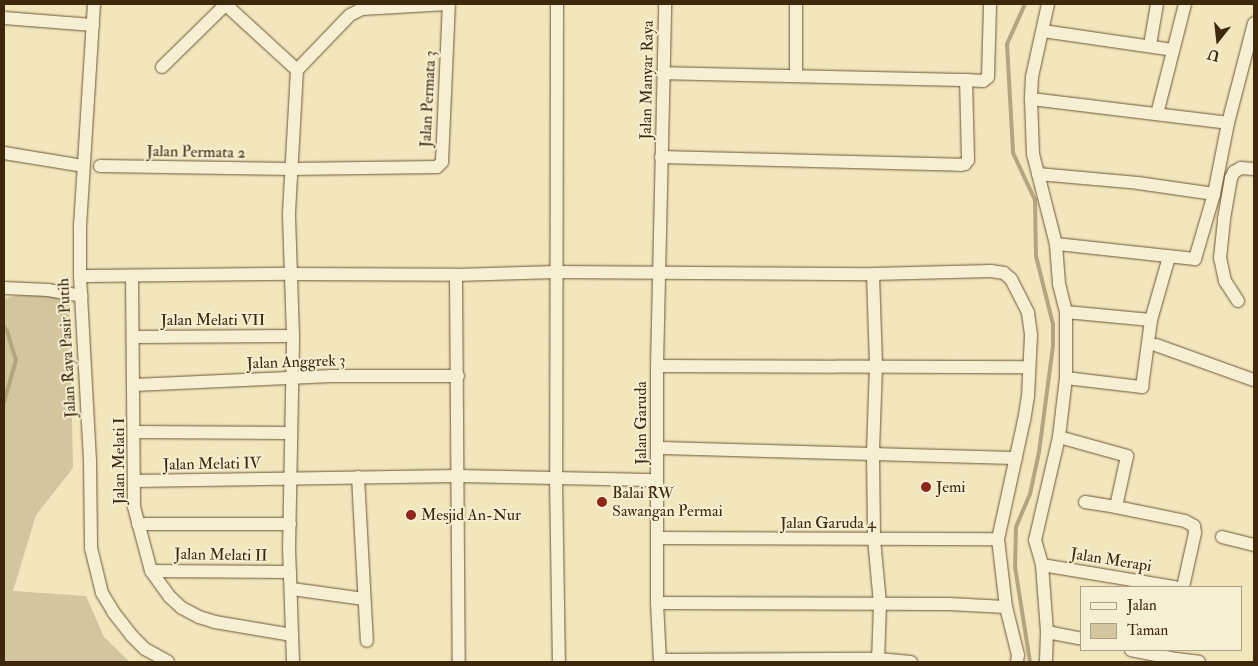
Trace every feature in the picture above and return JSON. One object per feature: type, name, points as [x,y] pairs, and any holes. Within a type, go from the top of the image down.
[{"type":"street","name":"Jalan Raya Pasir Putih","points":[[94,4],[80,224],[81,296],[90,461],[91,548],[102,593],[131,635],[145,649],[168,662]]},
{"type":"street","points":[[162,67],[226,4],[296,70]]},
{"type":"street","points":[[293,662],[290,524],[293,336],[290,274],[291,169],[296,70],[360,7],[448,4]]},
{"type":"street","name":"Jalan Permata 3","points":[[291,169],[437,167],[442,162],[448,4]]},
{"type":"street","points":[[557,4],[556,478],[559,662]]},
{"type":"street","name":"Jalan Manyar Raya","points":[[658,274],[665,4]]},
{"type":"street","points":[[796,4],[796,76]]},
{"type":"street","points":[[663,73],[983,81],[988,77],[990,4]]},
{"type":"street","points":[[1046,662],[1048,632],[1042,566],[1035,540],[1059,437],[1066,378],[1066,312],[1059,284],[1056,244],[1033,154],[1032,76],[1048,4]]},
{"type":"street","points":[[1150,45],[1157,4]]},
{"type":"street","points":[[1157,114],[1185,4]]},
{"type":"street","points":[[4,18],[93,25]]},
{"type":"street","points":[[1056,244],[1195,259],[1214,194],[1228,123],[1254,23]]},
{"type":"street","points":[[1043,32],[1150,45],[1173,50]]},
{"type":"street","points":[[661,157],[965,164],[968,160],[966,80]]},
{"type":"street","points":[[1031,100],[1228,123]]},
{"type":"street","points":[[4,152],[83,166]]},
{"type":"street","name":"Jalan Permata 2","points":[[100,166],[291,169]]},
{"type":"street","points":[[1238,301],[1225,281],[1220,258],[1224,219],[1231,178],[1234,172],[1241,168],[1254,169]]},
{"type":"street","points":[[1038,174],[1138,183],[1214,194]]},
{"type":"street","points":[[1066,378],[1141,388],[1151,320],[1169,257]]},
{"type":"street","points":[[87,276],[456,275],[556,272],[873,274],[990,271],[1004,273],[1011,279],[1028,313],[1031,335],[1028,396],[998,539],[1006,607],[1018,655],[1017,662]]},
{"type":"street","name":"Jalan Garuda","points":[[658,274],[657,603],[660,661]]},
{"type":"street","points":[[873,274],[876,366],[873,453],[874,538],[880,604],[878,661]]},
{"type":"street","points":[[456,275],[459,662]]},
{"type":"street","name":"Jalan Melati I","points":[[132,276],[134,508],[150,571],[170,598],[182,608],[199,617],[215,622],[292,635]]},
{"type":"street","points":[[4,288],[48,290],[81,296]]},
{"type":"street","points":[[1066,312],[1151,320]]},
{"type":"street","name":"Jalan Melati VII","points":[[133,337],[293,336]]},
{"type":"street","points":[[1156,345],[1254,380]]},
{"type":"street","points":[[657,366],[1028,367]]},
{"type":"street","name":"Jalan Anggrek 3","points":[[134,385],[332,376],[458,376]]},
{"type":"street","points":[[134,432],[291,433]]},
{"type":"street","points":[[1059,437],[1127,456],[1116,507]]},
{"type":"street","points":[[658,448],[1016,458]]},
{"type":"street","name":"Jalan Melati IV","points":[[134,482],[458,476],[657,480]]},
{"type":"street","points":[[358,477],[367,641]]},
{"type":"street","points":[[1084,502],[1185,521],[1194,526],[1195,533],[1183,586]]},
{"type":"street","points":[[138,524],[290,524]]},
{"type":"street","points":[[1222,537],[1254,545]]},
{"type":"street","name":"Jalan Garuda 4","points":[[658,538],[998,539]]},
{"type":"street","name":"Jalan Merapi","points":[[1042,566],[1169,586]]},
{"type":"street","name":"Jalan Melati II","points":[[150,571],[290,572]]},
{"type":"street","points":[[292,589],[364,599]]},
{"type":"street","points":[[657,603],[880,604],[1006,607]]},
{"type":"street","points":[[1048,632],[1080,639]]},
{"type":"street","points":[[1136,651],[1199,662]]},
{"type":"street","points":[[660,661],[911,662]]},
{"type":"green space","points":[[69,283],[73,468],[36,515],[13,591],[86,596],[104,637],[130,662],[4,662],[4,299]]},
{"type":"waterway","points":[[1025,4],[1007,44],[1013,153],[1035,200],[1036,256],[1053,324],[1053,346],[1039,452],[1030,494],[1016,527],[1015,567],[1030,662]]},
{"type":"waterway","points":[[4,327],[16,360],[4,402]]},
{"type":"place","name":"Jemi","points":[[926,487]]},
{"type":"place","name":"Balai RW Sawangan Permai","points":[[602,502]]},
{"type":"place","name":"Mesjid An-Nur","points":[[411,515]]}]
